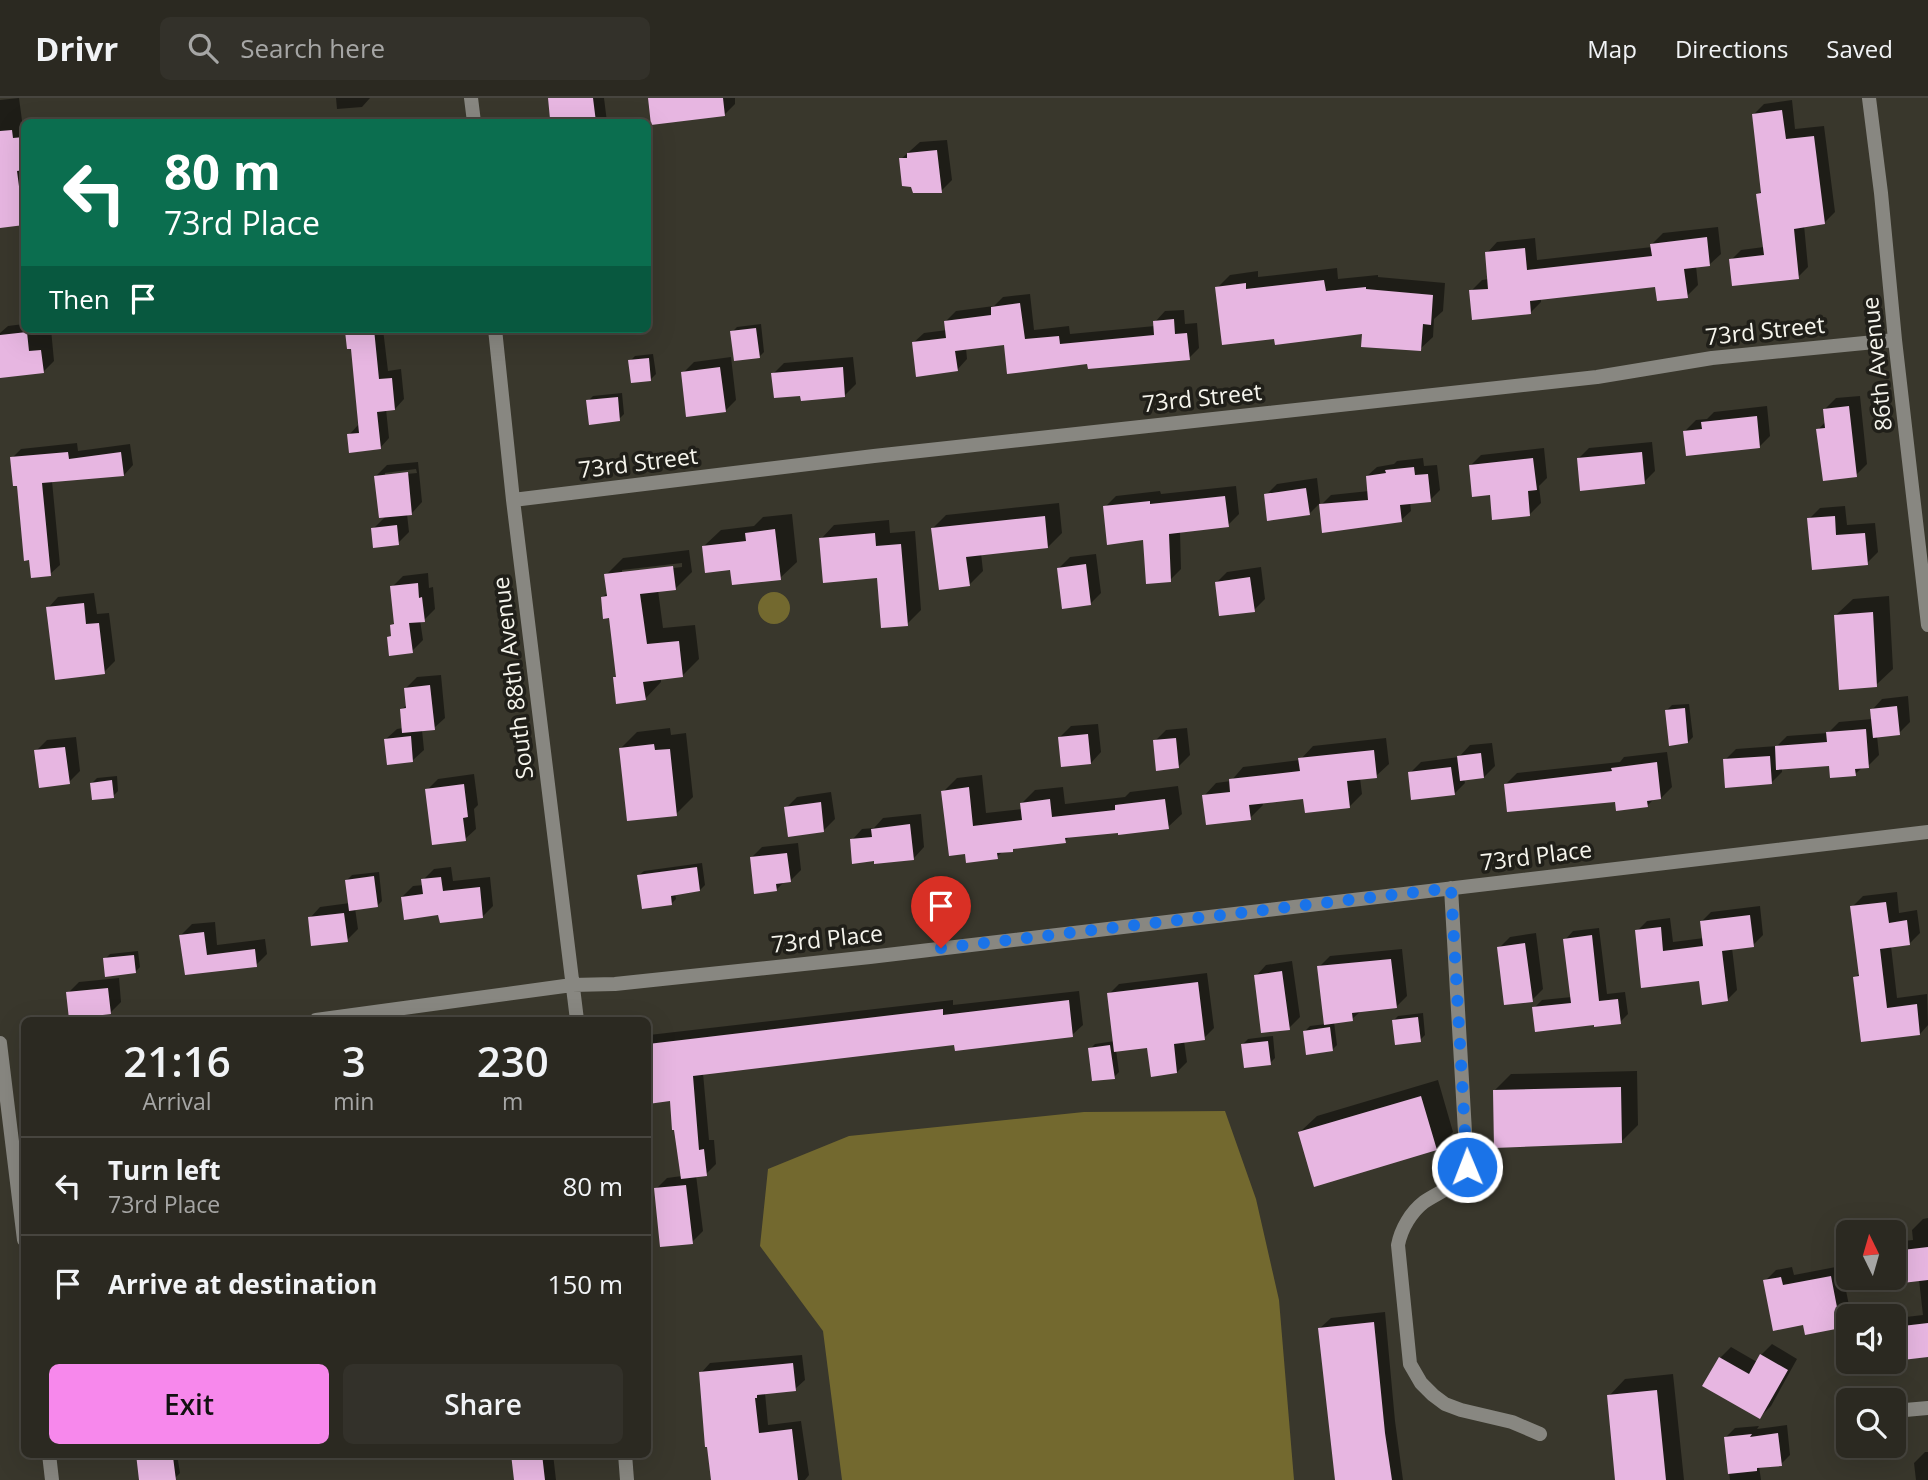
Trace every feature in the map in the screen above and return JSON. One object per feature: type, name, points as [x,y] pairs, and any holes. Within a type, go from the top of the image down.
[{"type":"street","points":[[471,98],[474,119]]},
{"type":"street","name":"86th Avenue","points":[[1868,98],[1881,193],[1928,625]]},
{"type":"street","name":"South 88th Avenue","points":[[495,333],[513,500],[577,1017]]},
{"type":"street","name":"73rd Street","points":[[513,500],[887,455],[1597,377],[1712,358],[1895,340]]},
{"type":"street","name":"73rd Place","points":[[338,1017],[572,985],[615,984],[806,964],[1928,832]]},
{"type":"street","points":[[1451,888],[1467,1167],[1461,1178],[1415,1211],[1400,1236],[1398,1245],[1410,1364],[1421,1383],[1445,1404],[1512,1422],[1540,1434]]},
{"type":"street","points":[[0,1043],[2,1074],[21,1186]]},
{"type":"street","points":[[1906,1410],[1928,1408]]},
{"type":"street","points":[[49,1458],[52,1480]]},
{"type":"street","points":[[625,1458],[628,1480]]},
{"type":"shaded area","points":[[774,592],[785,597],[790,608],[785,619],[774,624],[763,619],[758,608],[763,597]]},
{"type":"shaded area","points":[[1225,1111],[1256,1199],[1279,1300],[1294,1480],[842,1480],[823,1331],[760,1246],[768,1169],[849,1136],[1084,1112]]},
{"type":"building","points":[[548,98],[593,98],[596,119],[550,119]]},
{"type":"building","points":[[648,98],[723,98],[725,116],[651,125]]},
{"type":"building","points":[[1782,110],[1786,139],[1814,136],[1825,224],[1794,229],[1799,279],[1732,286],[1729,259],[1764,255],[1756,194],[1761,193],[1752,114]]},
{"type":"building","points":[[12,130],[13,138],[21,137],[21,170],[17,171],[21,225],[0,228],[0,131]]},
{"type":"building","points":[[937,150],[942,193],[913,193],[911,187],[902,186],[899,158],[907,158],[907,153]]},
{"type":"building","points":[[1707,237],[1710,266],[1684,269],[1688,298],[1657,301],[1655,287],[1530,301],[1531,314],[1472,320],[1469,290],[1488,289],[1485,252],[1525,248],[1527,270],[1652,256],[1650,244]]},
{"type":"building","points":[[1324,280],[1326,291],[1366,287],[1433,295],[1431,325],[1423,324],[1421,351],[1361,347],[1362,334],[1275,345],[1274,339],[1222,345],[1215,287],[1246,283],[1246,289]]},
{"type":"building","points":[[1020,303],[1025,339],[1059,336],[1060,344],[1154,335],[1153,321],[1174,319],[1175,334],[1187,333],[1190,360],[1088,369],[1087,364],[1007,374],[1004,345],[955,351],[958,371],[916,377],[912,342],[946,338],[944,321],[991,315],[991,307]]},
{"type":"building","points":[[756,328],[760,358],[734,361],[730,331]]},
{"type":"building","points":[[27,333],[29,351],[41,350],[44,373],[0,378],[0,335]]},
{"type":"building","points":[[345,333],[374,333],[379,379],[392,378],[395,410],[377,412],[381,449],[349,453],[347,434],[359,433],[351,349],[347,349]]},
{"type":"building","points":[[649,358],[651,381],[631,383],[628,360]]},
{"type":"building","points":[[720,367],[726,412],[686,417],[681,372]]},
{"type":"building","points":[[843,367],[845,397],[801,401],[800,396],[774,398],[771,373]]},
{"type":"building","points":[[618,397],[620,421],[589,425],[586,400]]},
{"type":"building","points":[[1849,406],[1857,477],[1823,481],[1816,429],[1825,428],[1823,409]]},
{"type":"building","points":[[1757,416],[1760,448],[1686,456],[1683,431],[1702,429],[1701,422]]},
{"type":"building","points":[[68,452],[69,459],[121,452],[124,476],[42,483],[51,576],[31,578],[29,560],[24,561],[17,486],[13,486],[10,457]]},
{"type":"building","points":[[1642,452],[1645,484],[1580,491],[1577,458]]},
{"type":"building","points":[[1533,458],[1537,490],[1528,491],[1530,516],[1492,520],[1490,495],[1472,497],[1469,465]]},
{"type":"building","points":[[1414,467],[1415,475],[1428,474],[1431,502],[1400,505],[1402,522],[1322,533],[1319,504],[1368,500],[1366,476],[1386,473],[1385,470]]},
{"type":"building","points":[[408,472],[412,515],[379,518],[374,476]]},
{"type":"building","points":[[1306,488],[1310,515],[1267,521],[1264,494]]},
{"type":"building","points":[[1225,496],[1229,527],[1169,534],[1171,582],[1146,584],[1143,540],[1107,545],[1103,506]]},
{"type":"building","points":[[1045,516],[1048,548],[966,557],[970,586],[939,590],[931,528]]},
{"type":"building","points":[[1835,516],[1836,535],[1865,533],[1868,565],[1812,570],[1807,518]]},
{"type":"building","points":[[397,525],[399,545],[373,548],[371,528]]},
{"type":"building","points":[[775,529],[781,580],[732,585],[730,570],[705,573],[702,546],[746,541],[745,533]]},
{"type":"building","points":[[875,533],[876,546],[901,544],[908,626],[881,628],[877,578],[823,583],[819,538]]},
{"type":"building","points":[[1086,564],[1091,605],[1062,609],[1057,568]]},
{"type":"building","points":[[673,566],[676,590],[640,594],[647,644],[679,641],[683,677],[643,682],[646,700],[616,704],[613,677],[616,677],[609,618],[603,619],[601,597],[607,596],[604,574]]},
{"type":"building","points":[[1250,577],[1255,612],[1219,616],[1215,582]]},
{"type":"building","points":[[418,583],[425,622],[409,623],[413,653],[389,656],[387,637],[391,636],[390,625],[394,624],[390,586]]},
{"type":"building","points":[[84,603],[86,624],[99,623],[105,674],[55,680],[46,607]]},
{"type":"building","points":[[1873,612],[1877,687],[1839,690],[1834,615]]},
{"type":"building","points":[[430,685],[435,730],[402,733],[400,709],[406,708],[404,688]]},
{"type":"building","points":[[1897,706],[1900,735],[1873,738],[1870,709]]},
{"type":"building","points":[[1685,708],[1688,743],[1669,746],[1665,710]]},
{"type":"building","points":[[1866,729],[1869,768],[1855,769],[1856,776],[1830,778],[1829,766],[1776,770],[1775,746],[1827,742],[1826,732]]},
{"type":"building","points":[[1088,734],[1091,764],[1061,767],[1058,737]]},
{"type":"building","points":[[411,736],[413,762],[387,765],[384,739]]},
{"type":"building","points":[[1176,738],[1179,768],[1156,771],[1153,740]]},
{"type":"building","points":[[654,744],[655,750],[670,749],[677,816],[627,821],[619,748]]},
{"type":"building","points":[[65,747],[70,784],[39,788],[34,750]]},
{"type":"building","points":[[1374,750],[1377,778],[1347,781],[1350,808],[1305,813],[1303,799],[1249,805],[1251,820],[1206,825],[1202,795],[1230,792],[1229,779],[1300,771],[1298,758]]},
{"type":"building","points":[[1481,753],[1484,778],[1460,781],[1457,756]]},
{"type":"building","points":[[1770,756],[1772,784],[1725,788],[1723,759]]},
{"type":"building","points":[[1657,762],[1661,799],[1647,801],[1648,807],[1616,811],[1615,802],[1507,812],[1504,784],[1612,771],[1611,768]]},
{"type":"building","points":[[1451,767],[1455,795],[1411,800],[1408,772]]},
{"type":"building","points":[[112,780],[114,798],[92,800],[90,783]]},
{"type":"building","points":[[464,784],[468,817],[463,818],[466,841],[432,845],[425,789]]},
{"type":"building","points":[[969,787],[973,826],[1022,820],[1020,803],[1050,799],[1052,817],[1115,810],[1115,805],[1165,799],[1169,829],[1065,838],[1066,843],[1013,849],[1013,852],[997,853],[998,859],[966,863],[965,854],[949,856],[941,791]]},
{"type":"building","points":[[821,802],[824,832],[788,837],[784,807]]},
{"type":"building","points":[[910,824],[914,860],[852,864],[850,839],[872,837],[871,829]]},
{"type":"building","points":[[787,853],[791,882],[776,884],[777,891],[754,894],[750,857]]},
{"type":"building","points":[[697,867],[700,891],[671,896],[672,905],[642,909],[637,875]]},
{"type":"building","points":[[374,876],[378,907],[349,911],[345,880]]},
{"type":"building","points":[[441,877],[443,891],[480,887],[483,918],[440,923],[438,915],[404,920],[401,897],[423,894],[421,879]]},
{"type":"building","points":[[1886,902],[1889,923],[1907,920],[1910,945],[1880,949],[1887,1008],[1917,1004],[1920,1035],[1861,1042],[1853,977],[1859,976],[1850,906]]},
{"type":"building","points":[[344,913],[348,942],[311,946],[308,917]]},
{"type":"building","points":[[1750,915],[1754,947],[1722,951],[1728,1001],[1702,1005],[1699,981],[1641,988],[1635,930],[1661,927],[1663,951],[1703,946],[1700,921]]},
{"type":"building","points":[[204,932],[207,955],[255,949],[257,967],[185,975],[179,935]]},
{"type":"building","points":[[1592,935],[1599,1001],[1618,999],[1621,1024],[1535,1032],[1532,1007],[1571,1003],[1563,939]]},
{"type":"building","points":[[1525,943],[1533,1002],[1504,1005],[1497,947]]},
{"type":"building","points":[[134,955],[136,973],[105,977],[103,958]]},
{"type":"building","points":[[1391,959],[1397,1008],[1352,1013],[1353,1021],[1324,1025],[1317,966]]},
{"type":"building","points":[[1282,971],[1290,1030],[1261,1033],[1254,975]]},
{"type":"building","points":[[1198,982],[1205,1040],[1174,1044],[1177,1073],[1151,1077],[1147,1048],[1114,1052],[1107,993]]},
{"type":"building","points":[[108,988],[111,1014],[69,1017],[66,992]]},
{"type":"building","points":[[1069,1000],[1073,1037],[955,1051],[954,1045],[693,1076],[699,1150],[704,1149],[707,1176],[681,1179],[670,1101],[651,1104],[651,1044],[943,1009],[943,1015]]},
{"type":"building","points":[[1418,1017],[1421,1042],[1395,1045],[1392,1020]]},
{"type":"building","points":[[1330,1027],[1333,1051],[1306,1055],[1303,1031]]},
{"type":"building","points":[[1268,1041],[1271,1065],[1244,1068],[1241,1044]]},
{"type":"building","points":[[1110,1045],[1115,1079],[1092,1081],[1088,1048]]},
{"type":"building","points":[[1621,1087],[1622,1143],[1494,1148],[1493,1090]]},
{"type":"building","points":[[1421,1096],[1437,1150],[1314,1187],[1298,1132]]},
{"type":"building","points":[[686,1185],[693,1244],[660,1247],[654,1188]]},
{"type":"building","points":[[1928,1247],[1928,1280],[1906,1283],[1906,1250]]},
{"type":"building","points":[[1831,1276],[1836,1304],[1836,1329],[1805,1335],[1803,1325],[1773,1331],[1763,1280],[1781,1277],[1783,1285]]},
{"type":"building","points":[[1374,1322],[1392,1480],[1335,1480],[1318,1328]]},
{"type":"building","points":[[1928,1323],[1928,1357],[1906,1360],[1906,1326]]},
{"type":"building","points":[[1760,1354],[1788,1370],[1760,1419],[1702,1386],[1719,1357],[1749,1374]]},
{"type":"building","points":[[793,1363],[796,1391],[757,1395],[755,1398],[759,1433],[792,1429],[798,1480],[711,1480],[705,1447],[699,1372]]},
{"type":"building","points":[[1657,1390],[1666,1480],[1615,1480],[1607,1395]]},
{"type":"building","points":[[1778,1433],[1782,1466],[1728,1474],[1724,1437]]},
{"type":"building","points":[[136,1458],[173,1458],[176,1480],[139,1480]]},
{"type":"building","points":[[511,1458],[542,1458],[545,1480],[514,1480]]},
{"type":"route","points":[[941,948],[1451,888],[1467,1167]]}]
